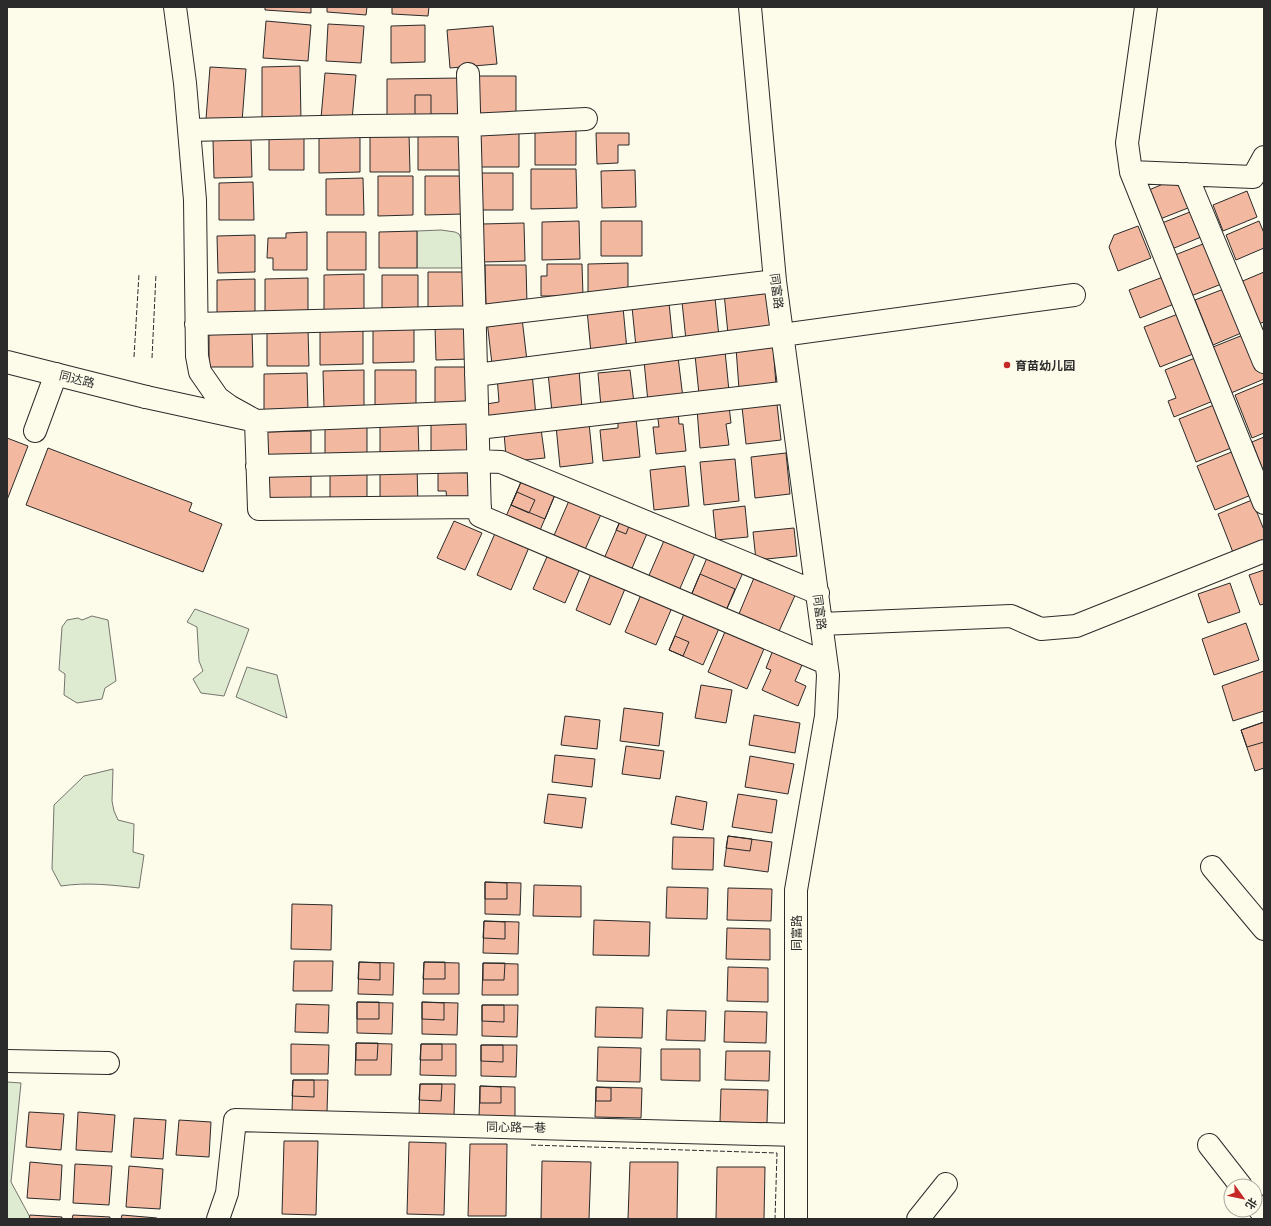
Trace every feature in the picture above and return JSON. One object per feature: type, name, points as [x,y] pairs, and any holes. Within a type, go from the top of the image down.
[{"type":"street","points":[[175,7],[196,200],[197,356],[200,372],[218,398],[228,406],[256,421],[259,509],[480,507]]},
{"type":"street","name":"同富路","points":[[750,7],[775,281],[828,675],[826,716],[796,890],[796,1219]]},
{"type":"street","points":[[1146,7],[1128,143],[1131,172],[1264,503]]},
{"type":"street","points":[[468,74],[480,516],[826,663]]},
{"type":"street","points":[[189,130],[469,125],[586,119]]},
{"type":"street","points":[[1131,172],[1253,177],[1264,157]]},
{"type":"street","points":[[1186,174],[1264,362]]},
{"type":"street","points":[[196,324],[474,317],[775,281]]},
{"type":"street","points":[[476,375],[1074,295]]},
{"type":"street","name":"同达路","points":[[7,362],[146,397],[256,421],[477,420],[790,392]]},
{"type":"street","points":[[35,432],[56,374]]},
{"type":"street","points":[[257,466],[478,461],[501,462],[818,593]]},
{"type":"street","points":[[821,624],[1011,616],[1041,629],[1076,626],[1264,551]]},
{"type":"street","points":[[1212,867],[1264,929]]},
{"type":"street","points":[[7,1061],[108,1063]]},
{"type":"street","name":"同心路一巷","points":[[218,1219],[227,1193],[235,1120],[796,1135]]},
{"type":"street","points":[[1209,1145],[1235,1178]]},
{"type":"street","points":[[918,1219],[946,1184]]},
{"type":"green space","points":[[441,230],[459,234],[464,245],[466,260],[462,268],[417,268],[417,231]]},
{"type":"green space","points":[[195,609],[249,629],[224,696],[201,693],[193,679],[203,671],[199,661],[197,627],[187,622]]},
{"type":"green space","points":[[92,616],[108,620],[116,681],[105,688],[102,699],[77,703],[64,695],[65,674],[59,670],[62,627],[67,620],[78,618],[82,620]]},
{"type":"green space","points":[[247,667],[277,675],[287,718],[236,697]]},
{"type":"green space","points":[[113,769],[112,801],[114,811],[118,820],[134,824],[133,852],[144,855],[139,888],[90,884],[61,886],[52,869],[54,805],[84,776]]},
{"type":"green space","points":[[7,1082],[21,1083],[11,1182],[31,1219],[7,1219]]},
{"type":"building","points":[[265,7],[311,7],[311,13],[265,10]]},
{"type":"building","points":[[327,7],[367,7],[366,15],[327,12]]},
{"type":"building","points":[[392,7],[429,7],[428,16],[392,14]]},
{"type":"building","points":[[266,21],[311,25],[308,61],[263,58]]},
{"type":"building","points":[[328,24],[364,26],[361,63],[326,61]]},
{"type":"building","points":[[425,25],[425,62],[391,63],[391,26]]},
{"type":"building","points":[[493,26],[497,64],[450,68],[447,30]]},
{"type":"building","points":[[300,66],[301,121],[262,122],[262,67]]},
{"type":"building","points":[[210,67],[246,69],[242,122],[206,119]]},
{"type":"building","points":[[325,73],[356,75],[352,120],[321,118]]},
{"type":"building","points":[[473,76],[516,76],[516,117],[473,118]]},
{"type":"building","points":[[462,78],[462,118],[387,119],[387,79]]},
{"type":"building","points":[[415,95],[431,95],[431,118],[415,118]]},
{"type":"building","points":[[576,127],[576,165],[535,165],[535,128]]},
{"type":"building","points":[[475,129],[519,129],[519,167],[475,167]]},
{"type":"building","points":[[409,133],[410,172],[370,172],[370,134]]},
{"type":"building","points":[[596,133],[629,133],[629,145],[618,145],[618,163],[597,164]]},
{"type":"building","points":[[418,134],[466,134],[466,170],[418,170]]},
{"type":"building","points":[[360,136],[360,172],[319,173],[319,137]]},
{"type":"building","points":[[269,138],[304,138],[304,170],[269,170]]},
{"type":"building","points":[[251,139],[252,177],[214,178],[213,140]]},
{"type":"building","points":[[531,169],[576,169],[577,208],[531,209]]},
{"type":"building","points":[[635,170],[636,207],[602,208],[601,171]]},
{"type":"building","points":[[481,173],[513,173],[513,210],[481,210]]},
{"type":"building","points":[[378,176],[413,176],[413,215],[378,216]]},
{"type":"building","points":[[425,176],[463,176],[464,214],[425,215]]},
{"type":"building","points":[[363,178],[364,215],[326,215],[326,179]]},
{"type":"building","points":[[253,182],[254,220],[219,220],[219,183]]},
{"type":"building","points":[[1168,182],[1187,189],[1193,206],[1155,221],[1144,192]]},
{"type":"building","points":[[1247,191],[1257,217],[1223,231],[1213,205]]},
{"type":"building","points":[[1195,210],[1206,235],[1167,251],[1157,225]]},
{"type":"building","points":[[579,221],[580,259],[542,260],[542,222]]},
{"type":"building","points":[[601,221],[642,221],[642,256],[601,256]]},
{"type":"building","points":[[1259,221],[1264,233],[1264,248],[1236,260],[1226,235]]},
{"type":"building","points":[[524,223],[525,261],[482,262],[482,224]]},
{"type":"building","points":[[1138,226],[1151,258],[1118,271],[1109,247],[1114,235]]},
{"type":"building","points":[[417,231],[417,268],[379,268],[379,232]]},
{"type":"building","points":[[307,232],[307,270],[273,270],[273,258],[267,258],[268,238],[286,238],[286,233]]},
{"type":"building","points":[[327,232],[366,232],[366,270],[327,270]]},
{"type":"building","points":[[255,235],[255,272],[218,273],[217,236]]},
{"type":"building","points":[[1208,242],[1224,283],[1191,296],[1175,255]]},
{"type":"building","points":[[628,263],[628,291],[588,292],[588,264]]},
{"type":"building","points":[[547,264],[582,264],[583,296],[541,296],[541,276],[547,276]]},
{"type":"building","points":[[485,265],[526,265],[527,304],[486,305]]},
{"type":"building","points":[[428,272],[467,272],[467,311],[428,312]]},
{"type":"building","points":[[1264,272],[1264,322],[1255,325],[1238,283]]},
{"type":"building","points":[[364,274],[364,313],[324,314],[324,275]]},
{"type":"building","points":[[382,275],[418,275],[418,311],[382,312]]},
{"type":"building","points":[[1163,277],[1174,304],[1140,318],[1129,290]]},
{"type":"building","points":[[308,278],[308,315],[265,316],[265,279]]},
{"type":"building","points":[[255,279],[255,318],[217,318],[217,280]]},
{"type":"building","points":[[1229,287],[1246,331],[1213,345],[1195,300]]},
{"type":"building","points":[[767,289],[772,329],[728,334],[724,293]]},
{"type":"building","points":[[715,298],[719,337],[686,340],[682,302]]},
{"type":"building","points":[[669,303],[673,343],[636,347],[632,307]]},
{"type":"building","points":[[623,307],[627,350],[591,353],[587,310]]},
{"type":"building","points":[[1178,314],[1193,354],[1160,367],[1144,327]]},
{"type":"building","points":[[522,318],[527,361],[492,364],[487,321]]},
{"type":"building","points":[[414,325],[414,362],[373,363],[373,326]]},
{"type":"building","points":[[435,327],[470,327],[470,359],[436,360]]},
{"type":"building","points":[[363,328],[363,364],[320,365],[320,329]]},
{"type":"building","points":[[252,330],[253,367],[209,367],[209,331]]},
{"type":"building","points":[[308,330],[309,366],[267,366],[267,331]]},
{"type":"building","points":[[1248,333],[1264,373],[1264,379],[1231,393],[1213,347]]},
{"type":"building","points":[[773,345],[776,385],[739,389],[736,348]]},
{"type":"building","points":[[725,351],[729,391],[699,394],[695,355]]},
{"type":"building","points":[[678,357],[683,398],[648,402],[644,361]]},
{"type":"building","points":[[1195,358],[1213,401],[1174,417],[1168,401],[1176,398],[1165,370]]},
{"type":"building","points":[[435,367],[470,367],[470,404],[435,405]]},
{"type":"building","points":[[364,370],[364,409],[324,409],[323,371]]},
{"type":"building","points":[[375,370],[416,370],[416,408],[375,408]]},
{"type":"building","points":[[579,370],[582,409],[552,412],[548,373]]},
{"type":"building","points":[[630,370],[634,403],[601,407],[598,373]]},
{"type":"building","points":[[307,373],[308,411],[264,412],[264,374]]},
{"type":"building","points":[[532,373],[536,416],[482,422],[480,405],[499,402],[497,376]]},
{"type":"building","points":[[1264,383],[1264,433],[1252,438],[1235,395]]},
{"type":"building","points":[[777,404],[781,440],[746,444],[742,407]]},
{"type":"building","points":[[1214,405],[1231,448],[1196,462],[1179,419]]},
{"type":"building","points":[[729,406],[731,423],[726,424],[729,445],[700,448],[697,409]]},
{"type":"building","points":[[678,410],[679,424],[683,424],[686,451],[656,454],[653,427],[659,427],[657,412]]},
{"type":"building","points":[[636,418],[640,457],[603,461],[600,430],[618,428],[618,420]]},
{"type":"building","points":[[367,422],[367,461],[325,462],[325,423]]},
{"type":"building","points":[[418,422],[419,458],[380,458],[380,423]]},
{"type":"building","points":[[470,422],[471,458],[431,459],[431,423]]},
{"type":"building","points":[[589,423],[593,463],[560,467],[556,426]]},
{"type":"building","points":[[541,429],[545,458],[515,461],[506,457],[504,433]]},
{"type":"building","points":[[311,431],[311,461],[268,461],[267,432]]},
{"type":"building","points":[[1264,437],[1264,473],[1252,442]]},
{"type":"building","points":[[7,438],[28,446],[7,500]]},
{"type":"building","points":[[48,448],[192,503],[189,511],[222,524],[203,572],[26,505]]},
{"type":"building","points":[[1234,451],[1251,495],[1215,510],[1197,466]]},
{"type":"building","points":[[786,453],[790,494],[755,498],[751,457]]},
{"type":"building","points":[[735,459],[739,501],[704,505],[700,462]]},
{"type":"building","points":[[472,465],[472,500],[447,501],[446,491],[438,491],[438,466]]},
{"type":"building","points":[[417,466],[418,506],[380,506],[380,467]]},
{"type":"building","points":[[685,466],[689,506],[654,510],[650,470]]},
{"type":"building","points":[[367,469],[367,505],[330,506],[330,470]]},
{"type":"building","points":[[267,470],[311,470],[311,505],[267,506]]},
{"type":"building","points":[[524,475],[557,490],[545,519],[511,505]]},
{"type":"building","points":[[524,475],[557,490],[538,535],[504,521]]},
{"type":"building","points":[[517,492],[535,500],[529,513],[511,505]]},
{"type":"building","points":[[571,496],[603,510],[583,554],[552,540]]},
{"type":"building","points":[[1252,500],[1264,530],[1264,543],[1234,555],[1218,514]]},
{"type":"building","points":[[745,506],[748,537],[716,540],[713,510]]},
{"type":"building","points":[[622,517],[631,521],[626,534],[616,530]]},
{"type":"building","points":[[622,517],[649,529],[630,573],[603,561]]},
{"type":"building","points":[[454,521],[482,533],[465,570],[437,558]]},
{"type":"building","points":[[794,528],[797,556],[756,560],[753,532]]},
{"type":"building","points":[[496,531],[530,545],[511,590],[477,575]]},
{"type":"building","points":[[666,536],[697,549],[678,593],[647,580]]},
{"type":"building","points":[[549,552],[581,566],[565,603],[533,589]]},
{"type":"building","points":[[709,553],[745,568],[725,613],[690,598]]},
{"type":"building","points":[[593,569],[627,584],[610,625],[576,610]]},
{"type":"building","points":[[1264,570],[1264,604],[1260,605],[1249,575]]},
{"type":"building","points":[[756,573],[797,591],[776,638],[736,621]]},
{"type":"building","points":[[700,574],[735,589],[725,613],[690,598]]},
{"type":"building","points":[[1230,583],[1240,612],[1208,623],[1198,594]]},
{"type":"building","points":[[643,590],[674,603],[656,645],[625,632]]},
{"type":"building","points":[[686,609],[721,624],[703,665],[669,650]]},
{"type":"building","points":[[1246,623],[1259,660],[1214,675],[1202,639]]},
{"type":"building","points":[[727,627],[766,644],[747,689],[708,672]]},
{"type":"building","points":[[675,636],[689,642],[683,656],[669,650]]},
{"type":"building","points":[[775,645],[805,658],[795,681],[806,686],[798,706],[762,690],[771,670],[766,668]]},
{"type":"building","points":[[1264,671],[1264,711],[1233,721],[1222,686]]},
{"type":"building","points":[[701,685],[732,690],[726,723],[695,718]]},
{"type":"building","points":[[624,708],[663,713],[659,746],[620,741]]},
{"type":"building","points":[[754,715],[800,723],[795,753],[749,745]]},
{"type":"building","points":[[565,716],[600,720],[597,749],[561,745]]},
{"type":"building","points":[[1264,722],[1264,742],[1247,747],[1241,730]]},
{"type":"building","points":[[1264,722],[1264,768],[1255,771],[1241,730]]},
{"type":"building","points":[[626,746],[664,751],[660,779],[622,774]]},
{"type":"building","points":[[555,755],[595,759],[592,787],[552,782]]},
{"type":"building","points":[[750,756],[794,764],[788,794],[745,787]]},
{"type":"building","points":[[548,794],[586,798],[582,828],[544,823]]},
{"type":"building","points":[[738,794],[777,800],[772,833],[732,827]]},
{"type":"building","points":[[676,796],[707,802],[703,830],[671,824]]},
{"type":"building","points":[[728,836],[752,839],[750,851],[726,848]]},
{"type":"building","points":[[728,836],[772,842],[768,872],[724,866]]},
{"type":"building","points":[[673,837],[714,838],[713,870],[672,869]]},
{"type":"building","points":[[485,882],[507,883],[507,899],[485,899]]},
{"type":"building","points":[[485,882],[521,883],[520,915],[485,914]]},
{"type":"building","points":[[534,885],[581,886],[581,917],[533,916]]},
{"type":"building","points":[[667,887],[708,888],[707,919],[666,918]]},
{"type":"building","points":[[728,888],[772,889],[771,921],[727,920]]},
{"type":"building","points":[[292,904],[332,905],[331,950],[291,949]]},
{"type":"building","points":[[594,920],[650,922],[649,956],[593,955]]},
{"type":"building","points":[[484,921],[505,922],[505,939],[483,938]]},
{"type":"building","points":[[484,921],[519,922],[518,954],[483,953]]},
{"type":"building","points":[[727,928],[770,929],[770,960],[726,959]]},
{"type":"building","points":[[294,961],[333,961],[332,991],[293,991]]},
{"type":"building","points":[[359,962],[380,963],[380,980],[358,979]]},
{"type":"building","points":[[359,962],[394,963],[393,995],[358,994]]},
{"type":"building","points":[[424,962],[445,962],[445,979],[423,979]]},
{"type":"building","points":[[424,962],[459,963],[459,994],[423,994]]},
{"type":"building","points":[[483,963],[505,963],[504,980],[483,980]]},
{"type":"building","points":[[483,963],[518,964],[518,995],[482,995]]},
{"type":"building","points":[[728,967],[768,968],[768,1002],[727,1001]]},
{"type":"building","points":[[357,1002],[393,1003],[392,1034],[357,1033]]},
{"type":"building","points":[[357,1002],[379,1002],[379,1019],[357,1019]]},
{"type":"building","points":[[422,1002],[444,1003],[444,1020],[422,1019]]},
{"type":"building","points":[[422,1002],[458,1003],[457,1035],[422,1034]]},
{"type":"building","points":[[296,1004],[329,1005],[328,1033],[295,1032]]},
{"type":"building","points":[[482,1005],[504,1005],[504,1022],[482,1021]]},
{"type":"building","points":[[482,1005],[518,1005],[517,1037],[482,1036]]},
{"type":"building","points":[[596,1007],[643,1008],[642,1038],[595,1037]]},
{"type":"building","points":[[667,1010],[706,1011],[705,1041],[666,1040]]},
{"type":"building","points":[[725,1011],[767,1012],[766,1043],[724,1042]]},
{"type":"building","points":[[356,1043],[392,1044],[391,1075],[355,1075]]},
{"type":"building","points":[[356,1043],[378,1043],[377,1060],[356,1060]]},
{"type":"building","points":[[291,1044],[329,1045],[328,1074],[291,1074]]},
{"type":"building","points":[[421,1044],[442,1044],[442,1060],[420,1060]]},
{"type":"building","points":[[421,1044],[456,1044],[456,1076],[420,1075]]},
{"type":"building","points":[[481,1045],[503,1045],[503,1062],[481,1061]]},
{"type":"building","points":[[481,1045],[517,1045],[516,1077],[481,1076]]},
{"type":"building","points":[[598,1047],[641,1048],[640,1082],[597,1081]]},
{"type":"building","points":[[661,1049],[700,1049],[700,1081],[661,1080]]},
{"type":"building","points":[[726,1051],[770,1051],[769,1081],[725,1080]]},
{"type":"building","points":[[293,1080],[314,1080],[314,1097],[292,1096]]},
{"type":"building","points":[[293,1080],[328,1080],[327,1112],[292,1111]]},
{"type":"building","points":[[420,1084],[442,1084],[441,1101],[419,1100]]},
{"type":"building","points":[[420,1084],[455,1084],[454,1116],[419,1115]]},
{"type":"building","points":[[480,1086],[501,1087],[501,1103],[480,1103]]},
{"type":"building","points":[[480,1086],[515,1087],[515,1119],[479,1118]]},
{"type":"building","points":[[596,1087],[611,1088],[611,1101],[596,1101]]},
{"type":"building","points":[[596,1087],[642,1088],[641,1118],[595,1117]]},
{"type":"building","points":[[721,1089],[768,1090],[767,1123],[720,1122]]},
{"type":"building","points":[[29,1112],[64,1114],[61,1150],[26,1147]]},
{"type":"building","points":[[78,1112],[115,1115],[112,1152],[76,1150]]},
{"type":"building","points":[[134,1118],[166,1120],[163,1159],[131,1157]]},
{"type":"building","points":[[179,1120],[211,1122],[209,1157],[176,1155]]},
{"type":"building","points":[[284,1141],[318,1141],[316,1215],[282,1214]]},
{"type":"building","points":[[409,1142],[446,1143],[444,1215],[407,1214]]},
{"type":"building","points":[[470,1144],[507,1144],[506,1216],[468,1216]]},
{"type":"building","points":[[542,1161],[591,1162],[589,1219],[541,1219]]},
{"type":"building","points":[[30,1162],[62,1165],[60,1200],[27,1198]]},
{"type":"building","points":[[630,1162],[678,1162],[677,1219],[628,1219]]},
{"type":"building","points":[[75,1164],[112,1166],[109,1205],[73,1203]]},
{"type":"building","points":[[129,1166],[163,1169],[160,1209],[126,1207]]},
{"type":"building","points":[[717,1167],[765,1167],[764,1219],[716,1219]]},
{"type":"building","points":[[30,1215],[62,1217],[62,1219],[29,1219]]},
{"type":"building","points":[[73,1215],[110,1217],[110,1219],[72,1219]]},
{"type":"building","points":[[122,1215],[157,1218],[157,1219],[121,1219]]},
{"type":"fence","points":[[134,357],[139,274]]},
{"type":"fence","points":[[152,358],[156,274]]},
{"type":"fence","points":[[531,1145],[777,1153],[775,1219]]},
{"type":"place","name":"育苗幼儿园","points":[[1007,365]]}]
